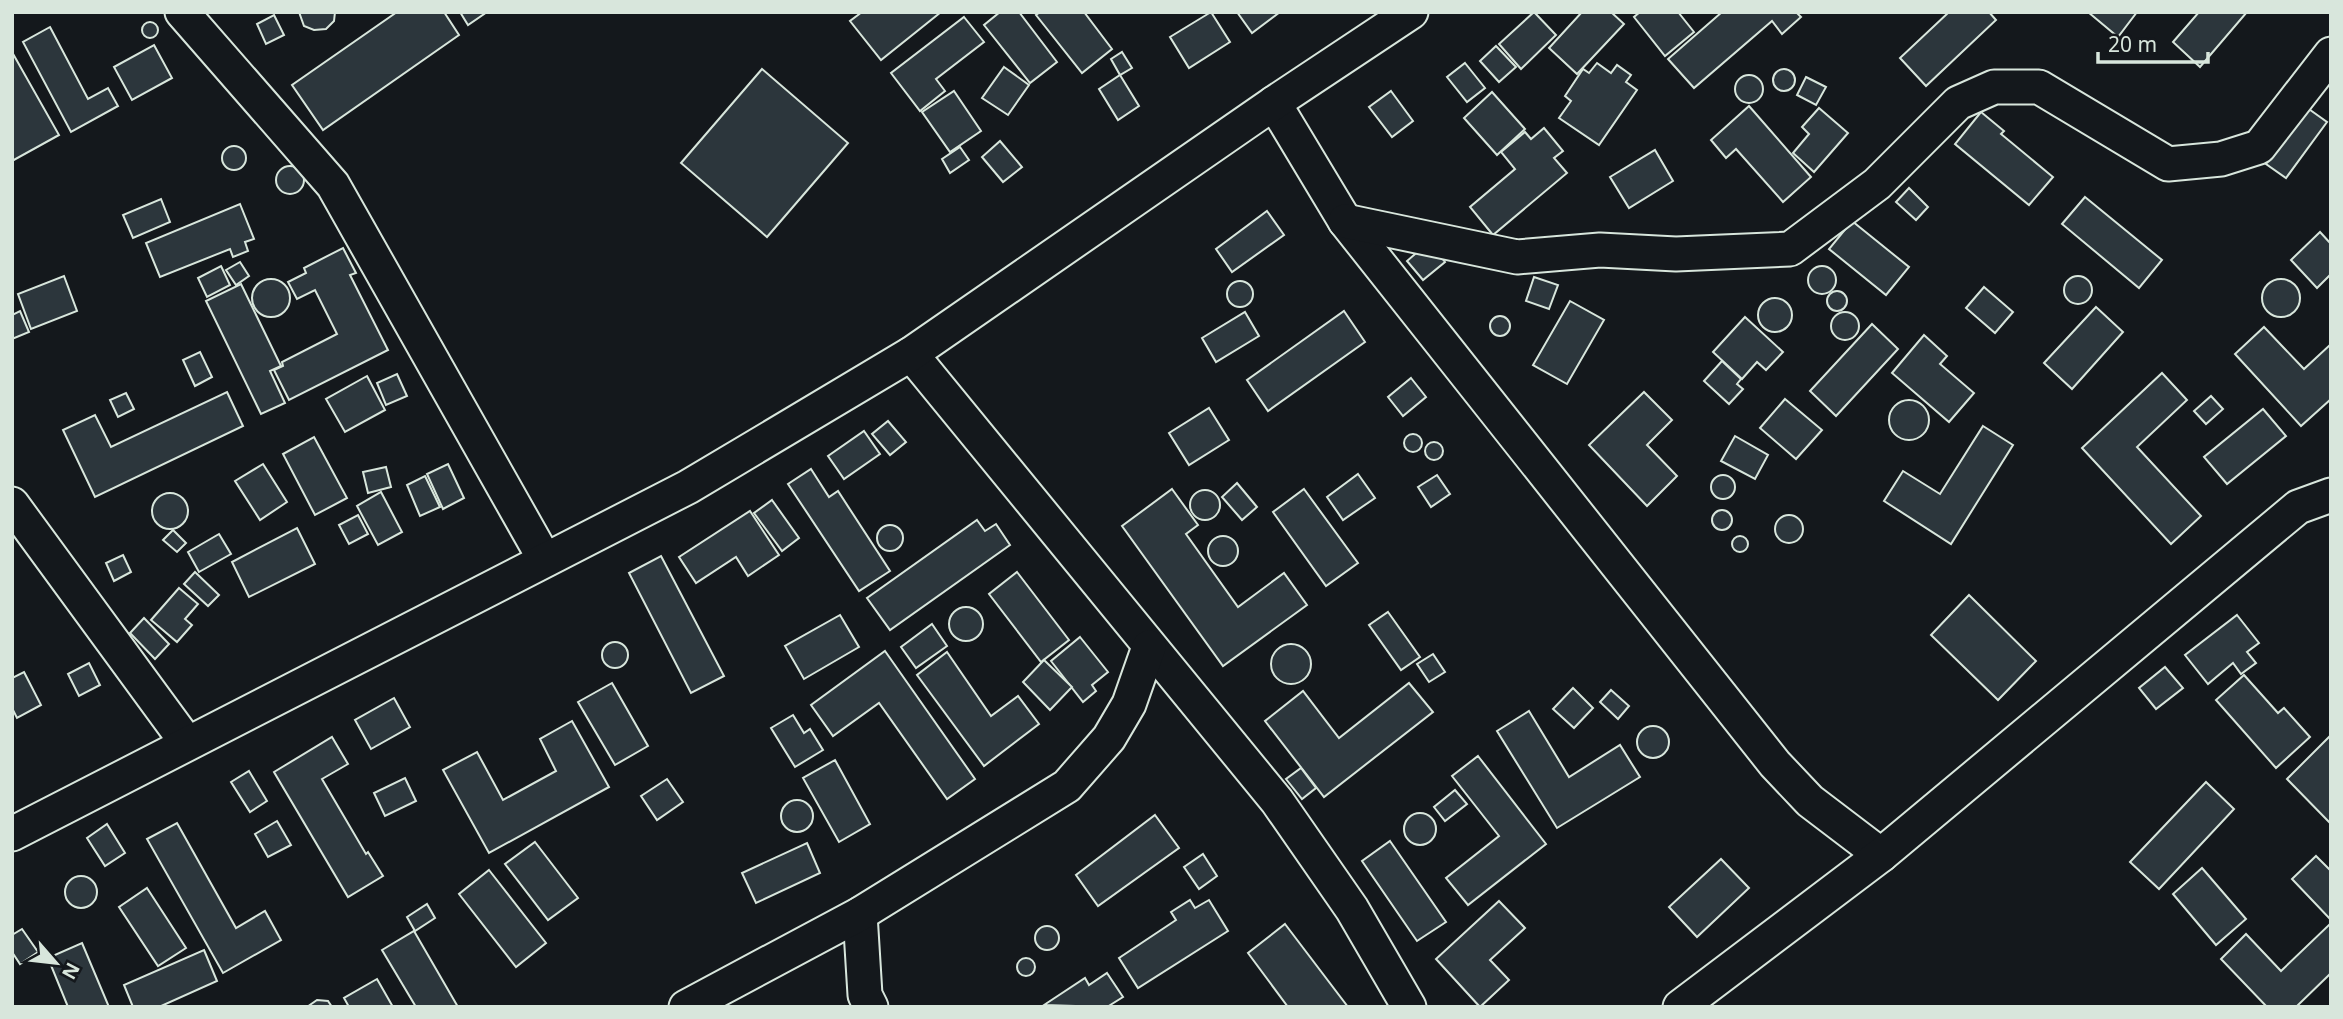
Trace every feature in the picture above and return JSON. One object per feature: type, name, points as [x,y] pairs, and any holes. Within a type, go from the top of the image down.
[{"type":"street","points":[[182,12],[333,185],[545,560]]},
{"type":"street","points":[[12,834],[688,487],[911,355],[1273,103],[1411,12]]},
{"type":"street","points":[[1345,221],[1517,257],[1600,250],[1676,254],[1790,249],[1877,184],[1958,103],[1994,87],[2039,87],[2168,164],[2221,159],[2259,147],[2331,54]]},
{"type":"street","points":[[1273,103],[1345,221],[1775,764],[1810,801],[1881,855]]},
{"type":"street","points":[[911,355],[1277,801],[1352,909],[1409,1007]]},
{"type":"street","points":[[1680,1007],[1881,855],[2298,507],[2331,495]]},
{"type":"street","points":[[12,504],[187,743]]},
{"type":"street","points":[[686,1007],[860,914],[1067,786],[1109,738],[1129,704],[1149,647]]},
{"type":"street","points":[[860,914],[865,995],[871,1007]]},
{"type":"building","points":[[299,12],[335,12],[334,21],[326,29],[314,30],[304,26]]},
{"type":"building","points":[[397,12],[444,12],[459,35],[323,130],[292,85]]},
{"type":"building","points":[[460,12],[487,12],[468,25]]},
{"type":"building","points":[[862,12],[941,12],[881,60],[850,21]]},
{"type":"building","points":[[1000,12],[1019,12],[1057,62],[1030,83],[984,25]]},
{"type":"building","points":[[1040,12],[1084,12],[1112,49],[1082,73],[1036,15]]},
{"type":"building","points":[[1211,12],[1230,42],[1189,68],[1170,37]]},
{"type":"building","points":[[1237,12],[1280,12],[1252,33]]},
{"type":"building","points":[[1534,12],[1556,35],[1521,69],[1499,44]]},
{"type":"building","points":[[1582,12],[1611,12],[1624,24],[1577,74],[1549,48]]},
{"type":"building","points":[[1640,12],[1678,12],[1694,32],[1665,56],[1634,17]]},
{"type":"building","points":[[1722,12],[1796,12],[1801,17],[1782,34],[1772,21],[1694,88],[1668,59]]},
{"type":"building","points":[[1949,12],[1989,12],[1996,20],[1926,86],[1900,58]]},
{"type":"building","points":[[2088,12],[2137,12],[2118,37]]},
{"type":"building","points":[[2199,12],[2247,12],[2200,67],[2173,42]]},
{"type":"building","points":[[274,15],[284,35],[266,44],[257,24]]},
{"type":"building","points":[[964,17],[984,42],[936,79],[945,91],[920,111],[891,73]]},
{"type":"building","points":[[147,22],[153,22],[158,30],[156,36],[147,38],[142,33],[142,27]]},
{"type":"building","points":[[50,27],[88,99],[108,88],[118,106],[71,132],[23,42]]},
{"type":"building","points":[[154,45],[172,78],[132,100],[114,67]]},
{"type":"building","points":[[1496,46],[1516,67],[1499,82],[1480,61]]},
{"type":"building","points":[[12,52],[59,135],[12,161]]},
{"type":"building","points":[[1122,52],[1132,68],[1120,75],[1111,59]]},
{"type":"building","points":[[1465,63],[1485,88],[1467,102],[1447,77]]},
{"type":"building","points":[[1597,63],[1611,73],[1617,65],[1631,75],[1626,82],[1637,90],[1599,145],[1559,118],[1571,101],[1565,96],[1583,69],[1589,73]]},
{"type":"building","points":[[1004,67],[1029,85],[1008,115],[982,98]]},
{"type":"building","points":[[762,69],[848,143],[767,237],[681,163]]},
{"type":"building","points":[[1780,69],[1788,69],[1795,76],[1795,84],[1788,91],[1780,91],[1773,84],[1773,76]]},
{"type":"building","points":[[1120,75],[1139,106],[1118,120],[1099,89]]},
{"type":"building","points":[[1749,75],[1759,79],[1763,89],[1759,99],[1749,103],[1739,99],[1735,89],[1739,79]]},
{"type":"building","points":[[1806,77],[1826,87],[1816,105],[1797,95]]},
{"type":"building","points":[[954,91],[981,131],[950,152],[922,112]]},
{"type":"building","points":[[1391,91],[1413,121],[1392,137],[1369,107]]},
{"type":"building","points":[[1492,92],[1525,129],[1497,155],[1464,118]]},
{"type":"building","points":[[1749,106],[1811,177],[1783,202],[1736,149],[1726,158],[1711,140]]},
{"type":"building","points":[[2306,107],[2327,122],[2286,178],[2266,164]]},
{"type":"building","points":[[1819,108],[1848,133],[1814,172],[1793,153],[1809,134],[1802,127]]},
{"type":"building","points":[[1981,112],[2004,131],[2001,134],[2053,177],[2029,205],[1955,144]]},
{"type":"building","points":[[1544,128],[1563,151],[1554,158],[1567,173],[1493,235],[1470,207],[1515,169],[1501,152],[1525,132],[1531,139]]},
{"type":"building","points":[[1000,141],[1022,167],[1003,182],[982,157]]},
{"type":"building","points":[[234,146],[242,150],[246,158],[242,166],[234,170],[226,166],[222,158],[226,150]]},
{"type":"building","points":[[960,147],[969,160],[950,173],[942,159]]},
{"type":"building","points":[[1655,150],[1673,181],[1629,208],[1610,177]]},
{"type":"building","points":[[290,166],[300,170],[304,180],[300,190],[290,194],[280,190],[276,180],[280,170]]},
{"type":"building","points":[[1909,188],[1928,207],[1916,220],[1896,202]]},
{"type":"building","points":[[2085,197],[2162,260],[2139,288],[2062,224]]},
{"type":"building","points":[[161,199],[170,222],[133,238],[123,215]]},
{"type":"building","points":[[240,204],[254,239],[245,242],[248,251],[233,257],[230,249],[160,277],[146,243]]},
{"type":"building","points":[[1267,211],[1284,235],[1232,272],[1216,249]]},
{"type":"building","points":[[1852,221],[1909,267],[1886,295],[1829,249]]},
{"type":"building","points":[[2320,232],[2331,244],[2331,274],[2317,288],[2291,260]]},
{"type":"building","points":[[1429,242],[1445,262],[1423,280],[1407,261]]},
{"type":"building","points":[[343,248],[356,273],[350,275],[388,350],[289,400],[274,370],[283,366],[282,362],[337,334],[315,290],[297,299],[288,282],[306,273],[304,268]]},
{"type":"building","points":[[240,262],[249,276],[236,285],[226,270]]},
{"type":"building","points":[[221,266],[230,285],[207,297],[198,278]]},
{"type":"building","points":[[1822,266],[1832,270],[1836,280],[1832,290],[1822,294],[1812,290],[1808,280],[1812,270]]},
{"type":"building","points":[[64,276],[77,311],[31,329],[18,294]]},
{"type":"building","points":[[2078,276],[2088,280],[2092,290],[2088,300],[2078,304],[2068,300],[2064,290],[2068,280]]},
{"type":"building","points":[[1534,277],[1558,285],[1549,309],[1526,301]]},
{"type":"building","points":[[271,279],[285,284],[290,298],[285,312],[271,317],[257,312],[252,298],[257,284]]},
{"type":"building","points":[[2281,279],[2294,285],[2300,298],[2294,311],[2281,317],[2268,311],[2262,298],[2268,285]]},
{"type":"building","points":[[1240,281],[1249,285],[1253,294],[1249,303],[1240,307],[1231,303],[1227,294],[1231,285]]},
{"type":"building","points":[[241,284],[281,366],[270,371],[285,403],[261,414],[206,301]]},
{"type":"building","points":[[1984,287],[2013,312],[1995,333],[1966,308]]},
{"type":"building","points":[[1837,291],[1844,294],[1847,301],[1844,308],[1837,311],[1830,308],[1827,301],[1830,294]]},
{"type":"building","points":[[1775,298],[1787,303],[1792,315],[1787,327],[1775,332],[1763,327],[1758,315],[1763,303]]},
{"type":"building","points":[[1570,301],[1604,320],[1567,384],[1533,365]]},
{"type":"building","points":[[2096,307],[2123,332],[2072,389],[2044,363]]},
{"type":"building","points":[[20,311],[29,332],[12,339],[12,315]]},
{"type":"building","points":[[1344,311],[1365,342],[1268,411],[1247,380]]},
{"type":"building","points":[[1245,312],[1259,336],[1216,362],[1202,338]]},
{"type":"building","points":[[1845,312],[1855,316],[1859,326],[1855,336],[1845,340],[1835,336],[1831,326],[1835,316]]},
{"type":"building","points":[[1500,316],[1507,319],[1510,326],[1507,333],[1500,336],[1493,333],[1490,326],[1493,319]]},
{"type":"building","points":[[1745,317],[1783,352],[1766,370],[1757,362],[1742,379],[1713,352]]},
{"type":"building","points":[[1872,324],[1898,349],[1836,416],[1810,391]]},
{"type":"building","points":[[2264,327],[2304,369],[2331,344],[2331,399],[2301,426],[2235,354]]},
{"type":"building","points":[[1924,335],[1947,356],[1940,364],[1974,393],[1949,422],[1892,373]]},
{"type":"building","points":[[200,352],[212,377],[195,386],[183,360]]},
{"type":"building","points":[[1722,361],[1741,379],[1737,384],[1743,389],[1729,404],[1704,381]]},
{"type":"building","points":[[2162,373],[2187,400],[2137,447],[2201,516],[2171,544],[2082,448]]},
{"type":"building","points":[[397,374],[407,396],[386,405],[377,383]]},
{"type":"building","points":[[367,376],[385,410],[345,432],[326,399]]},
{"type":"building","points":[[1411,378],[1426,397],[1403,416],[1388,397]]},
{"type":"building","points":[[227,392],[243,426],[95,497],[63,430],[95,415],[111,447]]},
{"type":"building","points":[[1644,392],[1672,420],[1647,445],[1677,476],[1647,506],[1589,445]]},
{"type":"building","points":[[126,393],[134,409],[118,417],[110,400]]},
{"type":"building","points":[[2211,396],[2223,409],[2206,424],[2194,411]]},
{"type":"building","points":[[1785,399],[1822,430],[1796,459],[1760,428]]},
{"type":"building","points":[[1909,400],[1923,406],[1929,420],[1923,434],[1909,440],[1895,434],[1889,420],[1895,406]]},
{"type":"building","points":[[1209,408],[1229,440],[1189,465],[1169,433]]},
{"type":"building","points":[[2263,409],[2286,436],[2227,484],[2204,457]]},
{"type":"building","points":[[888,421],[906,442],[890,455],[872,434]]},
{"type":"building","points":[[1983,426],[2013,445],[1951,544],[1884,501],[1903,471],[1940,494]]},
{"type":"building","points":[[864,431],[880,454],[844,479],[828,456]]},
{"type":"building","points":[[1413,434],[1419,437],[1422,443],[1419,449],[1413,452],[1407,449],[1404,443],[1407,437]]},
{"type":"building","points":[[1735,436],[1768,455],[1755,479],[1721,461]]},
{"type":"building","points":[[314,437],[347,498],[315,515],[283,454]]},
{"type":"building","points":[[1434,442],[1440,445],[1443,451],[1440,457],[1434,460],[1428,457],[1425,451],[1428,445]]},
{"type":"building","points":[[263,464],[287,502],[260,520],[235,481]]},
{"type":"building","points":[[448,464],[464,498],[443,509],[427,474]]},
{"type":"building","points":[[386,467],[391,487],[368,493],[363,472]]},
{"type":"building","points":[[811,469],[829,497],[838,491],[890,571],[859,591],[788,484]]},
{"type":"building","points":[[1358,474],[1375,498],[1343,520],[1327,497]]},
{"type":"building","points":[[1437,475],[1450,494],[1431,507],[1418,487]]},
{"type":"building","points":[[1723,475],[1732,478],[1735,487],[1732,496],[1723,499],[1714,496],[1711,487],[1714,478]]},
{"type":"building","points":[[425,476],[440,507],[420,516],[407,485]]},
{"type":"building","points":[[1237,483],[1257,507],[1242,520],[1222,497]]},
{"type":"building","points":[[1172,489],[1198,525],[1186,534],[1238,607],[1284,573],[1307,605],[1223,666],[1122,526]]},
{"type":"building","points":[[1304,489],[1358,563],[1326,586],[1273,512]]},
{"type":"building","points":[[1205,490],[1216,494],[1220,505],[1216,516],[1205,520],[1194,516],[1190,505],[1194,494]]},
{"type":"building","points":[[381,492],[402,532],[378,545],[357,506]]},
{"type":"building","points":[[170,493],[183,498],[188,511],[183,524],[170,529],[157,524],[152,511],[157,498]]},
{"type":"building","points":[[772,500],[799,538],[782,551],[754,513]]},
{"type":"building","points":[[1722,510],[1729,513],[1732,520],[1729,527],[1722,530],[1715,527],[1712,520],[1715,513]]},
{"type":"building","points":[[750,511],[779,555],[748,576],[736,557],[696,583],[679,557]]},
{"type":"building","points":[[358,515],[368,534],[349,544],[339,525]]},
{"type":"building","points":[[1789,515],[1799,519],[1803,529],[1799,539],[1789,543],[1779,539],[1775,529],[1779,519]]},
{"type":"building","points":[[977,520],[985,531],[996,524],[1010,545],[890,630],[867,598]]},
{"type":"building","points":[[890,525],[899,529],[903,538],[899,547],[890,551],[881,547],[877,538],[881,529]]},
{"type":"building","points":[[297,528],[315,564],[249,597],[232,562]]},
{"type":"building","points":[[173,530],[186,543],[177,552],[163,540]]},
{"type":"building","points":[[219,534],[231,554],[199,572],[188,552]]},
{"type":"building","points":[[1223,536],[1234,540],[1238,551],[1234,562],[1223,566],[1212,562],[1208,551],[1212,540]]},
{"type":"building","points":[[1740,536],[1748,544],[1740,552],[1732,544]]},
{"type":"building","points":[[123,555],[131,572],[114,581],[106,563]]},
{"type":"building","points":[[661,556],[724,676],[691,693],[629,573]]},
{"type":"building","points":[[195,572],[219,595],[208,606],[184,584]]},
{"type":"building","points":[[1017,572],[1069,640],[1041,662],[989,594]]},
{"type":"building","points":[[179,588],[198,604],[185,619],[192,625],[177,642],[151,620]]},
{"type":"building","points":[[1969,595],[2036,661],[1998,700],[1931,635]]},
{"type":"building","points":[[966,607],[978,612],[983,624],[978,636],[966,641],[954,636],[949,624],[954,612]]},
{"type":"building","points":[[1388,612],[1420,657],[1401,670],[1369,625]]},
{"type":"building","points":[[840,615],[859,647],[804,679],[785,646]]},
{"type":"building","points":[[2237,615],[2259,643],[2247,652],[2256,663],[2241,674],[2233,663],[2208,684],[2185,655]]},
{"type":"building","points":[[144,618],[169,644],[155,659],[130,633]]},
{"type":"building","points":[[932,624],[947,646],[916,668],[901,647]]},
{"type":"building","points":[[1080,637],[1108,672],[1092,685],[1096,691],[1083,702],[1051,661]]},
{"type":"building","points":[[615,642],[624,646],[628,655],[624,664],[615,668],[606,664],[602,655],[606,646]]},
{"type":"building","points":[[1291,644],[1305,650],[1311,664],[1305,678],[1291,684],[1277,678],[1271,664],[1277,650]]},
{"type":"building","points":[[885,651],[975,779],[947,799],[879,703],[833,736],[811,705]]},
{"type":"building","points":[[947,652],[991,716],[1018,696],[1039,724],[984,766],[917,675]]},
{"type":"building","points":[[1433,654],[1445,672],[1429,682],[1417,664]]},
{"type":"building","points":[[1044,660],[1072,687],[1050,710],[1023,682]]},
{"type":"building","points":[[89,663],[100,685],[79,696],[68,674]]},
{"type":"building","points":[[2165,667],[2183,688],[2156,709],[2139,688]]},
{"type":"building","points":[[24,672],[41,705],[17,718],[12,708],[12,678]]},
{"type":"building","points":[[2244,675],[2278,713],[2284,708],[2310,737],[2276,768],[2216,700]]},
{"type":"building","points":[[612,683],[648,746],[615,765],[578,702]]},
{"type":"building","points":[[1409,683],[1433,712],[1324,797],[1265,721],[1303,691],[1339,738]]},
{"type":"building","points":[[1573,688],[1593,708],[1574,728],[1553,709]]},
{"type":"building","points":[[1611,690],[1629,706],[1618,719],[1600,702]]},
{"type":"building","points":[[394,698],[410,727],[371,749],[355,720]]},
{"type":"building","points":[[1529,711],[1569,777],[1620,745],[1640,777],[1557,828],[1497,731]]},
{"type":"building","points":[[793,715],[804,733],[810,729],[823,750],[795,767],[771,728]]},
{"type":"building","points":[[572,721],[609,787],[489,853],[443,770],[477,752],[503,800],[556,771],[540,739]]},
{"type":"building","points":[[1653,726],[1664,731],[1669,742],[1664,753],[1653,758],[1642,753],[1637,742],[1642,731]]},
{"type":"building","points":[[2331,735],[2331,824],[2287,779]]},
{"type":"building","points":[[332,737],[348,764],[322,779],[366,854],[368,852],[383,876],[348,897],[274,772]]},
{"type":"building","points":[[1478,756],[1546,844],[1468,905],[1446,878],[1499,836],[1452,776]]},
{"type":"building","points":[[835,760],[870,824],[839,842],[803,778]]},
{"type":"building","points":[[1301,768],[1316,788],[1302,799],[1286,779]]},
{"type":"building","points":[[249,771],[267,801],[250,812],[231,782]]},
{"type":"building","points":[[405,778],[416,801],[385,816],[374,793]]},
{"type":"building","points":[[667,779],[683,802],[657,820],[641,796]]},
{"type":"building","points":[[2206,782],[2234,809],[2159,889],[2130,862]]},
{"type":"building","points":[[1455,790],[1467,804],[1445,821],[1434,807]]},
{"type":"building","points":[[797,800],[808,805],[813,816],[808,827],[797,832],[786,827],[781,816],[786,805]]},
{"type":"building","points":[[1420,813],[1431,818],[1436,829],[1431,840],[1420,845],[1409,840],[1404,829],[1409,818]]},
{"type":"building","points":[[1155,815],[1179,848],[1098,906],[1076,875]]},
{"type":"building","points":[[277,821],[291,845],[268,857],[255,834]]},
{"type":"building","points":[[177,823],[236,928],[265,911],[281,940],[223,973],[147,839]]},
{"type":"building","points":[[107,824],[125,853],[105,866],[87,838]]},
{"type":"building","points":[[1390,841],[1446,922],[1417,941],[1362,861]]},
{"type":"building","points":[[535,842],[578,898],[548,920],[505,864]]},
{"type":"building","points":[[807,843],[820,873],[756,903],[742,873]]},
{"type":"building","points":[[1203,854],[1217,876],[1199,889],[1184,867]]},
{"type":"building","points":[[2316,856],[2331,871],[2331,920],[2292,879]]},
{"type":"building","points":[[1721,859],[1749,888],[1697,937],[1669,907]]},
{"type":"building","points":[[2202,868],[2246,919],[2216,945],[2173,894]]},
{"type":"building","points":[[489,870],[546,943],[516,967],[459,894]]},
{"type":"building","points":[[81,876],[92,881],[97,892],[92,903],[81,908],[70,903],[65,892],[70,881]]},
{"type":"building","points":[[147,888],[186,948],[158,966],[119,907]]},
{"type":"building","points":[[1190,900],[1195,908],[1209,900],[1228,931],[1138,988],[1119,958],[1176,920],[1171,912]]},
{"type":"building","points":[[1499,901],[1525,928],[1490,960],[1509,980],[1480,1007],[1436,959]]},
{"type":"building","points":[[427,904],[435,918],[415,931],[407,917]]},
{"type":"building","points":[[2331,923],[2331,973],[2296,1007],[2267,1007],[2221,959],[2246,934],[2281,971]]},
{"type":"building","points":[[1285,924],[1348,1007],[1288,1007],[1248,953]]},
{"type":"building","points":[[1047,926],[1058,933],[1059,938],[1052,949],[1047,950],[1036,943],[1035,938],[1042,927]]},
{"type":"building","points":[[22,929],[38,952],[20,964],[12,952],[12,935]]},
{"type":"building","points":[[414,931],[458,1007],[416,1007],[382,950]]},
{"type":"building","points":[[82,943],[109,1007],[68,1007],[48,958]]},
{"type":"building","points":[[204,950],[217,981],[159,1007],[133,1007],[124,985]]},
{"type":"building","points":[[1026,958],[1032,961],[1035,967],[1032,973],[1026,976],[1020,973],[1017,967],[1020,961]]},
{"type":"building","points":[[1107,973],[1123,997],[1107,1007],[1044,1005],[1085,978],[1089,985]]},
{"type":"building","points":[[377,979],[393,1007],[349,1007],[344,998]]},
{"type":"building","points":[[317,1000],[328,1001],[332,1007],[307,1007]]}]
